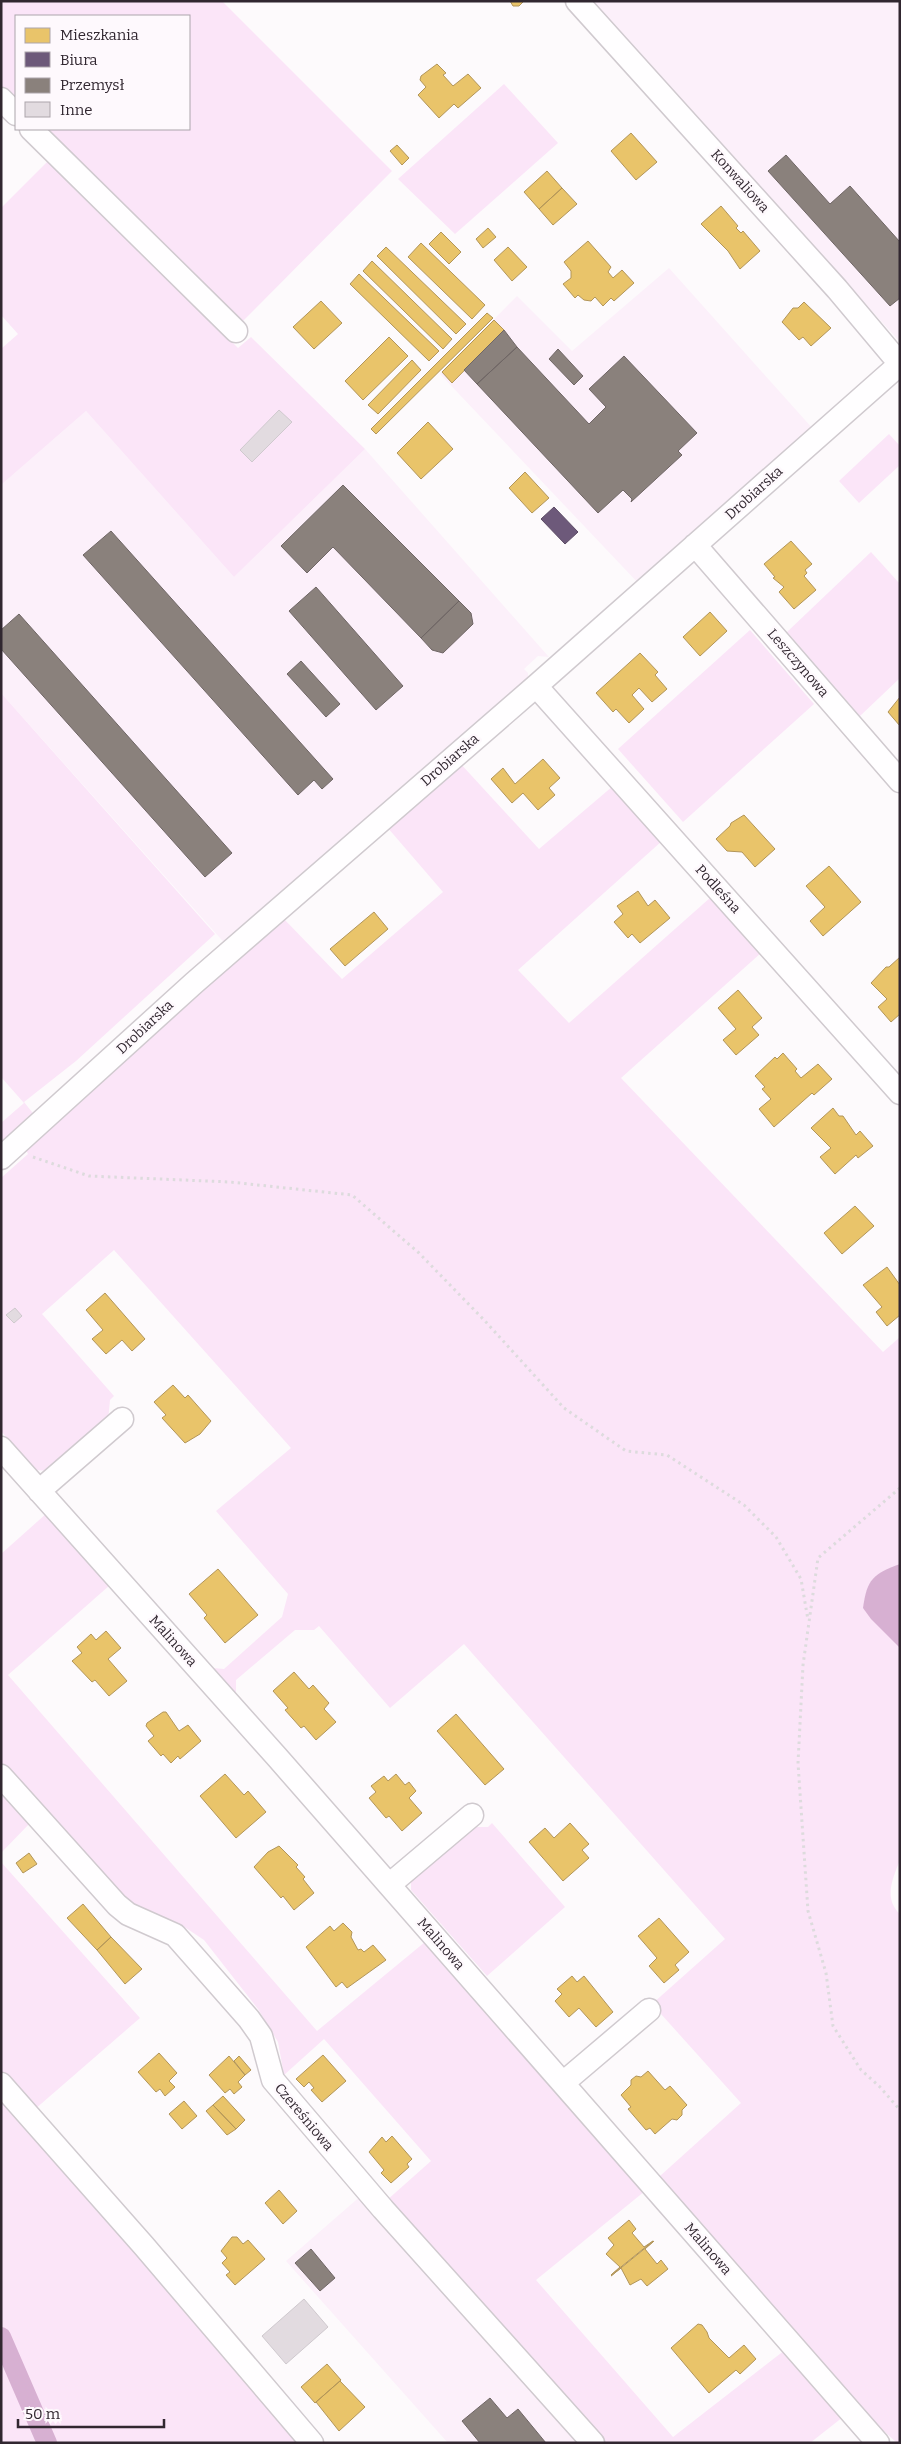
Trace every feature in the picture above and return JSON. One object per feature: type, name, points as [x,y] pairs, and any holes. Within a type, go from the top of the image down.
[{"type":"street","name":"Konwaliowa","points":[[578,1],[837,288],[897,371]]},
{"type":"street","points":[[1,99],[15,113]]},
{"type":"street","points":[[32,130],[236,331]]},
{"type":"street","name":"Drobiarska","points":[[6,1154],[194,983],[897,371]]},
{"type":"street","name":"Leszczynowa","points":[[696,545],[900,781]]},
{"type":"street","name":"Podleśna","points":[[536,686],[900,1093]]},
{"type":"street","points":[[39,1491],[122,1419]]},
{"type":"street","name":"Malinowa","points":[[1,1448],[878,2443]]},
{"type":"street","name":"Czereśniowa","points":[[1,1776],[117,1905],[128,1914],[176,1935],[249,2019],[261,2036],[273,2080],[383,2209],[593,2443]]},
{"type":"street","points":[[389,1886],[472,1814]]},
{"type":"street","points":[[563,2084],[649,2010]]},
{"type":"street","points":[[1,2084],[138,2239],[312,2443]]},
{"type":"path","points":[[6,1154],[89,1176],[230,1182],[352,1195],[419,1253],[486,1321],[564,1408],[626,1451],[667,1455],[744,1505],[776,1537],[802,1579],[808,1620]]},
{"type":"path","points":[[900,1488],[818,1558],[802,1666],[798,1763],[808,1911],[826,1973],[834,2026],[861,2070],[879,2086],[900,2110]]},
{"type":"shaded area","points":[[1,1],[222,1],[392,171],[239,325],[44,130],[190,130],[190,15],[15,15],[15,101],[1,87]]},
{"type":"shaded area","points":[[590,1],[900,1],[900,342]]},
{"type":"shaded area","points":[[504,84],[558,143],[455,234],[398,179]]},
{"type":"shaded area","points":[[49,160],[238,348],[251,337],[365,449],[234,577],[86,411],[1,485],[1,349],[18,334],[1,315],[1,208]]},
{"type":"shaded area","points":[[669,268],[814,430],[640,585],[440,374],[517,296],[572,351]]},
{"type":"shaded area","points":[[86,411],[234,577],[365,449],[549,657],[538,656],[524,669],[528,673],[528,680],[229,948],[1,693],[1,485]]},
{"type":"shaded area","points":[[889,434],[900,446],[900,465],[859,503],[839,481]]},
{"type":"shaded area","points":[[871,552],[900,584],[900,678],[860,716],[787,632]]},
{"type":"shaded area","points":[[750,630],[814,704],[683,822],[618,749]]},
{"type":"shaded area","points":[[1,693],[215,934],[76,1061],[24,1102],[36,1117],[1,1147],[1,1123],[24,1103],[1,1077]]},
{"type":"shaded area","points":[[459,762],[539,849],[613,786],[662,841],[518,970],[569,1023],[711,897],[761,953],[621,1078],[883,1352],[900,1337],[900,1860],[892,1881],[891,1895],[895,1908],[900,1914],[900,2443],[897,2443],[872,2420],[660,2176],[741,2103],[652,2004],[725,1939],[464,1644],[390,1708],[319,1626],[314,1630],[295,1630],[236,1680],[236,1693],[213,1668],[224,1669],[282,1617],[288,1594],[216,1511],[291,1448],[114,1250],[42,1314],[114,1396],[110,1400],[108,1421],[50,1471],[35,1470],[1,1431],[1,1178],[28,1154],[24,1146],[284,919],[342,979],[443,892],[387,827]]},
{"type":"shaded area","points":[[47,1513],[110,1585],[8,1675],[317,2031],[425,1942],[645,2191],[536,2280],[673,2437],[785,2350],[843,2417],[810,2443],[602,2443],[386,2201],[431,2161],[324,2039],[284,2075],[278,2042],[258,2009],[204,1940],[186,1928],[135,1908],[1,1763],[1,1554]]},
{"type":"shaded area","points":[[900,1564],[900,1648],[871,1619],[863,1608],[869,1584],[873,1579],[883,1571]]},
{"type":"shaded area","points":[[1,1785],[33,1820],[1,1853]]},
{"type":"shaded area","points":[[492,1823],[565,1907],[487,1976],[411,1890],[411,1877],[469,1827],[488,1827]]},
{"type":"shaded area","points":[[1,1862],[140,2018],[34,2110],[1,2072]]},
{"type":"shaded area","points":[[1,2095],[305,2443],[1,2443]]},
{"type":"shaded area","points":[[363,2194],[582,2443],[448,2443],[286,2261]]},
{"type":"building: Mieszkania","points":[[510,1],[524,1],[519,6],[513,6]]},
{"type":"building: Mieszkania","points":[[437,64],[446,73],[443,75],[453,86],[468,74],[481,88],[458,108],[454,104],[439,118],[418,95],[426,87],[420,80],[421,76]]},
{"type":"building: Mieszkania","points":[[631,133],[657,162],[636,180],[611,151]]},
{"type":"building: Mieszkania","points":[[397,145],[409,158],[402,165],[390,151]]},
{"type":"building: Mieszkania","points":[[547,171],[562,188],[539,209],[524,192]]},
{"type":"building: Mieszkania","points":[[562,188],[577,204],[553,225],[539,209]]},
{"type":"building: Mieszkania","points":[[721,206],[738,226],[736,228],[741,233],[743,231],[760,251],[740,269],[728,251],[701,224]]},
{"type":"building: Mieszkania","points":[[488,228],[496,237],[483,248],[476,239]]},
{"type":"building: Mieszkania","points":[[441,232],[461,252],[449,264],[429,244]]},
{"type":"building: Mieszkania","points":[[588,241],[611,267],[608,272],[613,278],[622,270],[634,283],[614,301],[611,298],[603,306],[595,297],[591,301],[584,300],[578,295],[575,298],[563,284],[571,278],[571,271],[564,262]]},
{"type":"building: Mieszkania","points":[[421,243],[485,305],[472,319],[408,257]]},
{"type":"building: Mieszkania","points":[[386,247],[466,324],[456,334],[377,256]]},
{"type":"building: Mieszkania","points":[[508,247],[527,267],[512,281],[494,260]]},
{"type":"building: Mieszkania","points":[[372,261],[452,339],[443,349],[363,271]]},
{"type":"building: Mieszkania","points":[[359,274],[439,351],[429,361],[350,284]]},
{"type":"building: Mieszkania","points":[[321,301],[342,323],[314,349],[293,327]]},
{"type":"building: Mieszkania","points":[[804,302],[831,328],[811,346],[803,337],[799,340],[782,322],[793,308],[798,308]]},
{"type":"building: Mieszkania","points":[[487,313],[493,318],[376,434],[371,429]]},
{"type":"building: Mieszkania","points":[[494,320],[504,330],[452,383],[442,372]]},
{"type":"building: Mieszkania","points":[[389,337],[408,356],[363,400],[345,381]]},
{"type":"building: Mieszkania","points":[[412,360],[421,370],[378,414],[368,405]]},
{"type":"building: Mieszkania","points":[[428,422],[453,449],[421,479],[397,453]]},
{"type":"building: Mieszkania","points":[[525,472],[549,498],[532,513],[509,488]]},
{"type":"building: Mieszkania","points":[[791,541],[812,564],[805,570],[807,573],[804,576],[816,590],[794,609],[779,592],[784,587],[773,578],[775,577],[764,564]]},
{"type":"building: Mieszkania","points":[[710,612],[727,631],[700,656],[683,637]]},
{"type":"building: Mieszkania","points":[[640,653],[658,672],[655,675],[667,689],[652,702],[639,688],[632,695],[644,709],[629,723],[616,709],[613,712],[596,693]]},
{"type":"building: Mieszkania","points":[[900,697],[900,726],[888,712]]},
{"type":"building: Mieszkania","points":[[543,759],[560,778],[549,788],[555,795],[538,810],[523,793],[512,803],[491,779],[503,768],[515,784]]},
{"type":"building: Mieszkania","points":[[744,815],[775,849],[755,867],[742,852],[727,851],[716,839],[731,823]]},
{"type":"building: Mieszkania","points":[[829,866],[861,902],[823,936],[810,921],[825,907],[806,886]]},
{"type":"building: Mieszkania","points":[[638,891],[648,906],[655,900],[670,918],[640,943],[632,934],[628,938],[614,922],[623,914],[617,906]]},
{"type":"building: Mieszkania","points":[[374,912],[388,929],[345,966],[330,949]]},
{"type":"building: Mieszkania","points":[[900,957],[900,1014],[891,1022],[878,1007],[887,999],[871,983],[886,967],[889,967]]},
{"type":"building: Mieszkania","points":[[738,990],[762,1018],[752,1027],[759,1035],[736,1055],[723,1040],[736,1029],[718,1008]]},
{"type":"building: Mieszkania","points":[[783,1053],[797,1069],[795,1071],[801,1078],[818,1064],[832,1079],[814,1095],[812,1093],[774,1127],[759,1109],[771,1099],[762,1089],[765,1087],[755,1076],[775,1057],[777,1059]]},
{"type":"building: Mieszkania","points":[[833,1108],[839,1116],[843,1116],[856,1135],[860,1131],[873,1146],[858,1158],[856,1155],[835,1174],[820,1157],[831,1148],[811,1128]]},
{"type":"building: Mieszkania","points":[[855,1206],[874,1226],[842,1254],[824,1233]]},
{"type":"building: Mieszkania","points":[[887,1267],[900,1285],[900,1315],[887,1326],[876,1312],[882,1307],[863,1285]]},
{"type":"building: Mieszkania","points":[[105,1293],[145,1339],[132,1351],[122,1340],[106,1354],[92,1339],[103,1330],[86,1310]]},
{"type":"building: Mieszkania","points":[[173,1385],[185,1398],[188,1395],[211,1421],[200,1434],[185,1443],[162,1418],[166,1415],[154,1402]]},
{"type":"building: Mieszkania","points":[[218,1569],[258,1615],[225,1643],[204,1618],[207,1615],[189,1594]]},
{"type":"building: Mieszkania","points":[[106,1631],[121,1648],[108,1659],[127,1681],[109,1696],[95,1680],[92,1682],[72,1661],[82,1653],[77,1647],[91,1634],[96,1640]]},
{"type":"building: Mieszkania","points":[[294,1672],[309,1689],[313,1685],[329,1703],[324,1709],[336,1722],[316,1740],[304,1726],[301,1728],[285,1710],[288,1708],[273,1691]]},
{"type":"building: Mieszkania","points":[[163,1712],[166,1712],[179,1731],[188,1725],[201,1741],[180,1759],[178,1756],[171,1763],[163,1754],[161,1756],[148,1741],[154,1736],[146,1726],[147,1723]]},
{"type":"building: Mieszkania","points":[[456,1714],[504,1769],[485,1785],[437,1731]]},
{"type":"building: Mieszkania","points":[[225,1774],[244,1795],[248,1791],[266,1812],[236,1838],[200,1796]]},
{"type":"building: Mieszkania","points":[[396,1774],[405,1785],[409,1782],[416,1791],[409,1798],[422,1813],[402,1831],[389,1816],[386,1818],[369,1798],[376,1792],[371,1786],[384,1776],[388,1781]]},
{"type":"building: Mieszkania","points":[[570,1823],[589,1844],[582,1850],[589,1858],[563,1881],[529,1842],[545,1828],[554,1838]]},
{"type":"building: Mieszkania","points":[[279,1846],[298,1865],[296,1867],[305,1877],[303,1879],[314,1893],[294,1910],[254,1867],[268,1852]]},
{"type":"building: Mieszkania","points":[[29,1853],[37,1864],[23,1873],[16,1863]]},
{"type":"building: Mieszkania","points":[[83,1904],[111,1937],[97,1950],[67,1918]]},
{"type":"building: Mieszkania","points":[[659,1918],[689,1952],[675,1965],[679,1970],[664,1983],[649,1966],[657,1958],[638,1936]]},
{"type":"building: Mieszkania","points":[[343,1923],[352,1932],[351,1937],[358,1950],[361,1949],[364,1952],[373,1945],[386,1960],[347,1988],[342,1982],[336,1987],[306,1947],[330,1926],[334,1931]]},
{"type":"building: Mieszkania","points":[[111,1937],[142,1969],[125,1984],[97,1950]]},
{"type":"building: Mieszkania","points":[[572,1976],[577,1982],[584,1976],[613,2012],[596,2027],[579,2008],[569,2017],[555,2001],[562,1994],[557,1989]]},
{"type":"building: Mieszkania","points":[[159,2053],[177,2073],[169,2081],[175,2087],[165,2096],[160,2089],[156,2092],[138,2072]]},
{"type":"building: Mieszkania","points":[[323,2055],[346,2081],[322,2102],[311,2090],[314,2088],[309,2082],[304,2087],[296,2079]]},
{"type":"building: Mieszkania","points":[[229,2056],[245,2075],[238,2082],[242,2087],[234,2094],[230,2089],[225,2093],[209,2075]]},
{"type":"building: Mieszkania","points":[[239,2056],[251,2070],[245,2075],[234,2061]]},
{"type":"building: Mieszkania","points":[[648,2071],[665,2090],[670,2086],[687,2105],[677,2120],[672,2119],[655,2134],[650,2128],[646,2130],[628,2109],[631,2107],[621,2095],[631,2085],[631,2080],[636,2076],[641,2077]]},
{"type":"building: Mieszkania","points":[[223,2096],[245,2120],[236,2129],[213,2105]]},
{"type":"building: Mieszkania","points":[[184,2101],[197,2116],[182,2129],[169,2114]]},
{"type":"building: Mieszkania","points":[[213,2105],[236,2129],[227,2135],[206,2111]]},
{"type":"building: Mieszkania","points":[[392,2136],[412,2159],[407,2164],[409,2167],[391,2183],[381,2173],[384,2170],[369,2152],[382,2137],[386,2142]]},
{"type":"building: Mieszkania","points":[[279,2190],[297,2211],[283,2224],[265,2203]]},
{"type":"building: Mieszkania","points":[[629,2220],[636,2229],[632,2233],[644,2247],[653,2241],[611,2275],[620,2267],[606,2254],[614,2245],[608,2238]]},
{"type":"building: Mieszkania","points":[[232,2237],[237,2237],[243,2244],[248,2240],[265,2259],[235,2285],[226,2275],[230,2272],[222,2263],[227,2258],[221,2251]]},
{"type":"building: Mieszkania","points":[[654,2241],[645,2249],[657,2264],[661,2260],[668,2269],[647,2286],[641,2279],[630,2285],[621,2268],[611,2276]]},
{"type":"building: Mieszkania","points":[[698,2324],[702,2325],[709,2338],[729,2358],[744,2345],[756,2359],[740,2374],[736,2370],[709,2393],[671,2348]]},
{"type":"building: Mieszkania","points":[[327,2364],[341,2380],[315,2403],[301,2387]]},
{"type":"building: Mieszkania","points":[[340,2381],[365,2407],[339,2431],[316,2402]]},
{"type":"building: Biura","points":[[554,507],[578,532],[565,544],[541,519]]},
{"type":"building: Przemysł","points":[[786,155],[830,204],[850,186],[900,242],[900,298],[890,306],[768,171]]},
{"type":"building: Przemysł","points":[[504,330],[517,347],[477,384],[464,370]]},
{"type":"building: Przemysł","points":[[517,347],[589,424],[606,407],[589,389],[624,356],[697,433],[678,451],[682,455],[631,502],[632,499],[623,490],[598,513],[477,384]]},
{"type":"building: Przemysł","points":[[558,349],[583,376],[574,385],[549,359]]},
{"type":"building: Przemysł","points":[[343,485],[459,601],[421,638],[333,547],[307,573],[281,546]]},
{"type":"building: Przemysł","points":[[111,531],[333,779],[322,789],[314,780],[298,795],[83,555]]},
{"type":"building: Przemysł","points":[[316,587],[403,686],[376,710],[289,611]]},
{"type":"building: Przemysł","points":[[459,601],[471,613],[473,624],[443,653],[432,650],[421,638]]},
{"type":"building: Przemysł","points":[[19,614],[232,853],[205,877],[1,649],[1,630]]},
{"type":"building: Przemysł","points":[[301,661],[340,704],[326,717],[287,674]]},
{"type":"building: Przemysł","points":[[311,2249],[335,2278],[320,2291],[295,2263]]},
{"type":"building: Przemysł","points":[[490,2398],[507,2418],[518,2409],[546,2443],[480,2443],[462,2421]]},
{"type":"building: Inne","points":[[279,410],[292,422],[252,462],[240,450]]},
{"type":"building: Inne","points":[[15,1308],[22,1316],[14,1323],[6,1315]]},
{"type":"building: Inne","points":[[304,2299],[328,2327],[286,2364],[262,2336]]},
{"type":"waterway","points":[[1,2337],[47,2443]]}]
